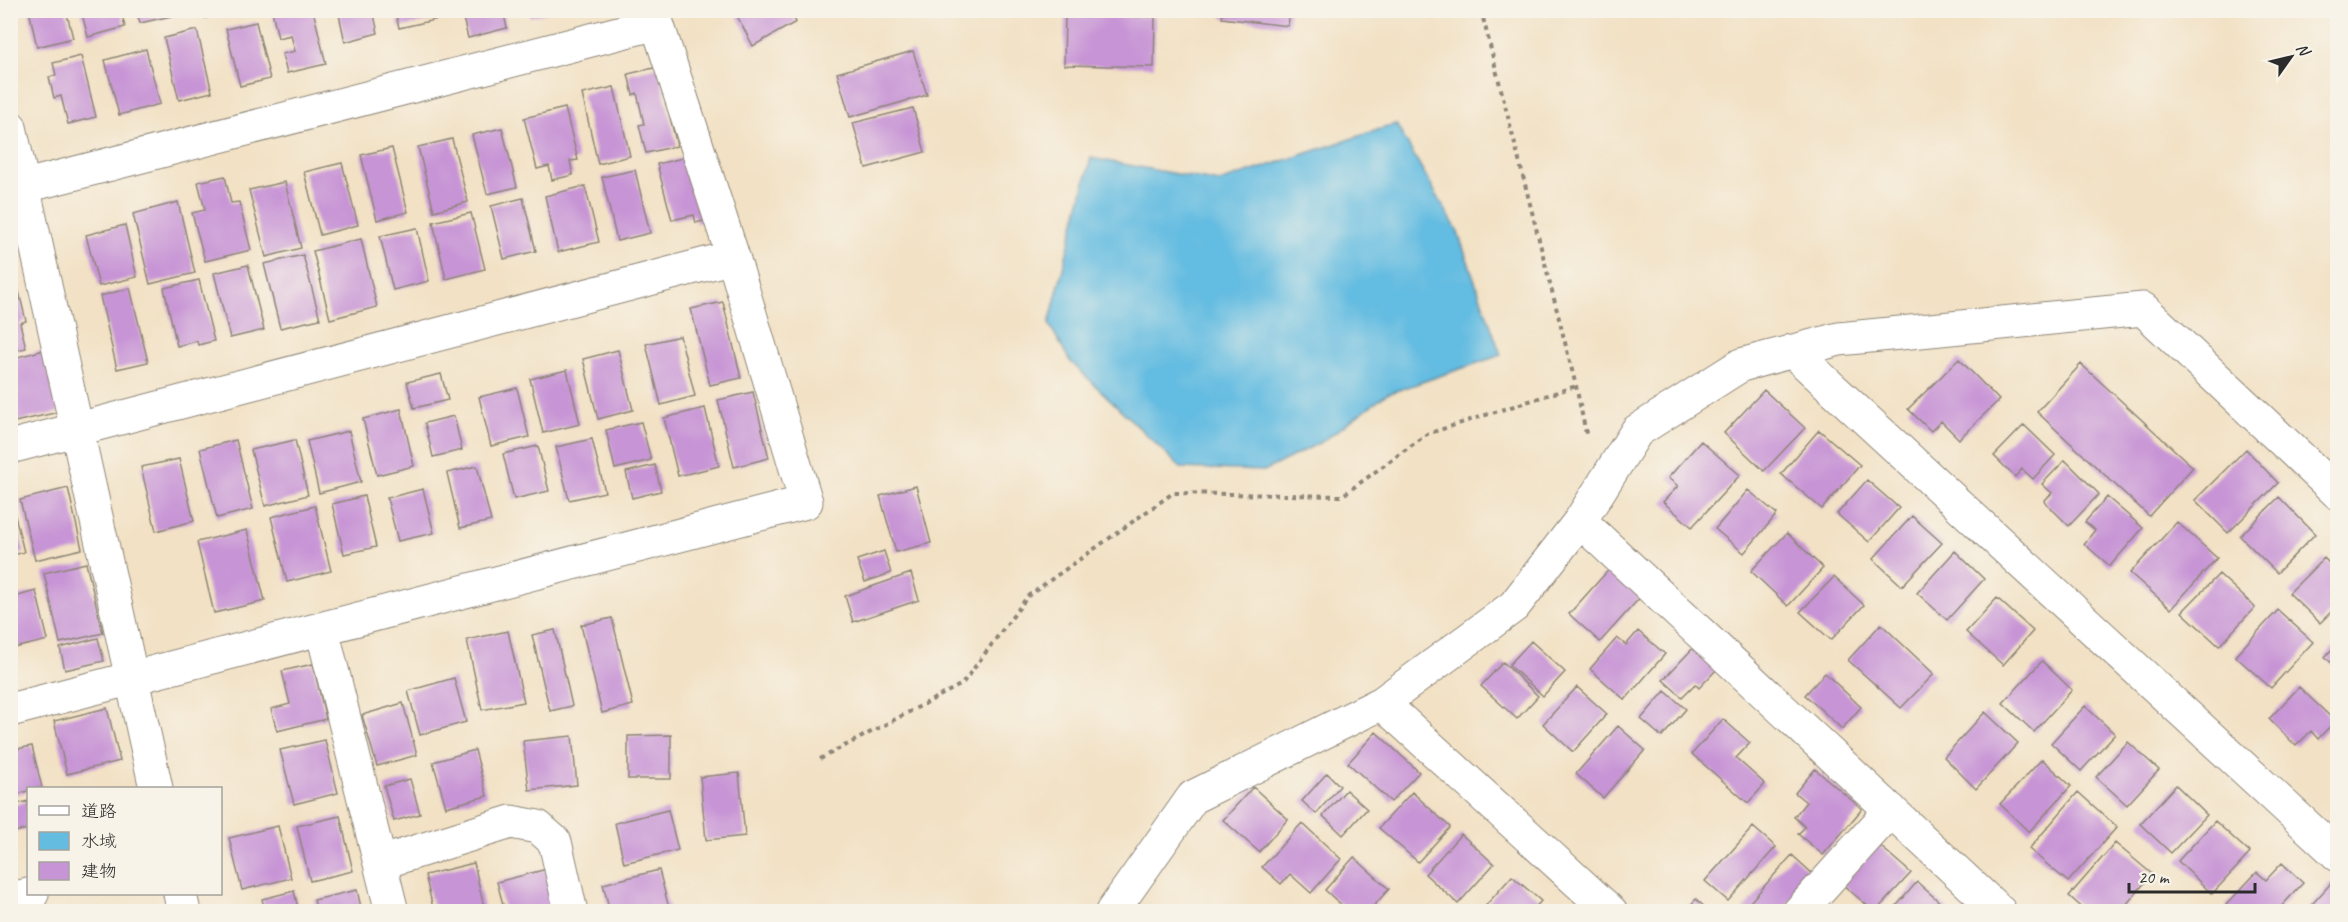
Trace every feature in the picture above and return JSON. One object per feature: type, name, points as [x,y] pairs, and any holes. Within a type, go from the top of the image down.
[{"type":"street","points":[[10,710],[806,502],[733,256],[656,17],[18,188]]},
{"type":"street","points":[[10,127],[18,188],[79,430],[156,787]]},
{"type":"street","points":[[10,447],[733,256]]},
{"type":"street","points":[[1112,912],[1193,797],[1382,703],[1514,606],[1580,521],[1637,430],[1742,365],[1839,339],[2143,309],[2337,493]]},
{"type":"street","points":[[1792,351],[2337,855]]},
{"type":"street","points":[[1580,521],[2000,912]]},
{"type":"street","points":[[322,629],[392,912]]},
{"type":"street","points":[[1382,703],[1611,912]]},
{"type":"street","points":[[1799,912],[1891,810]]},
{"type":"street","points":[[380,863],[511,822],[537,827],[555,842],[571,912]]},
{"type":"street","points":[[10,899],[28,895]]},
{"type":"street","points":[[180,895],[184,912]]},
{"type":"path","points":[[1481,10],[1576,386],[1599,491]]},
{"type":"path","points":[[820,759],[962,684],[1028,596],[1173,493],[1342,496],[1427,434],[1576,386]]},
{"type":"water","points":[[1396,124],[1457,230],[1501,355],[1387,394],[1323,441],[1264,471],[1181,468],[1070,361],[1049,324],[1091,158],[1219,182]]},
{"type":"building","points":[[29,10],[66,10],[73,38],[37,47]]},
{"type":"building","points":[[81,10],[121,10],[125,27],[88,37]]},
{"type":"building","points":[[136,10],[185,10],[185,13],[140,23]]},
{"type":"building","points":[[203,10],[233,10],[233,11],[205,18]]},
{"type":"building","points":[[313,10],[326,64],[287,73],[282,54],[295,51],[291,35],[278,38],[272,11]]},
{"type":"building","points":[[338,10],[373,10],[378,33],[345,42]]},
{"type":"building","points":[[395,10],[437,10],[439,19],[399,28]]},
{"type":"building","points":[[461,10],[503,10],[507,28],[468,38]]},
{"type":"building","points":[[529,10],[554,10],[554,11],[530,17]]},
{"type":"building","points":[[734,10],[789,10],[796,22],[753,46]]},
{"type":"building","points":[[1223,10],[1290,10],[1288,26],[1222,18]]},
{"type":"building","points":[[1065,15],[1155,17],[1154,67],[1064,65]]},
{"type":"building","points":[[256,22],[270,79],[240,86],[226,29]]},
{"type":"building","points":[[197,30],[212,92],[179,100],[164,38]]},
{"type":"building","points":[[146,49],[160,104],[119,115],[105,60]]},
{"type":"building","points":[[913,51],[927,95],[850,117],[837,73]]},
{"type":"building","points":[[81,56],[96,117],[68,124],[61,96],[54,98],[49,77],[56,75],[53,63]]},
{"type":"building","points":[[658,67],[677,146],[646,153],[639,125],[644,124],[637,93],[633,95],[628,74]]},
{"type":"building","points":[[614,87],[630,156],[598,164],[582,94]]},
{"type":"building","points":[[565,108],[578,160],[570,161],[573,175],[552,180],[549,166],[537,169],[524,118]]},
{"type":"building","points":[[913,108],[925,152],[866,168],[853,123]]},
{"type":"building","points":[[502,128],[517,187],[487,194],[472,135]]},
{"type":"building","points":[[452,139],[468,202],[434,211],[418,147]]},
{"type":"building","points":[[392,148],[408,212],[377,220],[361,155]]},
{"type":"building","points":[[691,156],[706,220],[696,223],[694,215],[672,220],[657,164]]},
{"type":"building","points":[[342,163],[358,225],[320,235],[304,172]]},
{"type":"building","points":[[635,170],[650,233],[617,241],[602,177]]},
{"type":"building","points":[[225,176],[231,203],[239,202],[251,250],[205,261],[192,213],[205,210],[198,182]]},
{"type":"building","points":[[285,182],[301,248],[266,257],[249,190]]},
{"type":"building","points":[[585,186],[599,242],[558,252],[545,196]]},
{"type":"building","points":[[523,198],[536,251],[504,259],[491,206]]},
{"type":"building","points":[[178,202],[195,273],[150,284],[133,214]]},
{"type":"building","points":[[471,213],[485,269],[446,279],[433,222]]},
{"type":"building","points":[[125,225],[137,277],[99,286],[86,235]]},
{"type":"building","points":[[417,228],[429,281],[393,290],[380,236]]},
{"type":"building","points":[[361,239],[377,307],[330,319],[313,251]]},
{"type":"building","points":[[303,255],[320,319],[280,328],[264,264]]},
{"type":"building","points":[[248,265],[264,330],[230,338],[214,273]]},
{"type":"building","points":[[199,280],[214,341],[198,345],[197,341],[177,346],[164,288]]},
{"type":"building","points":[[130,288],[148,362],[117,369],[100,296]]},
{"type":"building","points":[[19,292],[26,321],[20,323],[26,348],[10,352],[10,294]]},
{"type":"building","points":[[723,302],[741,378],[710,385],[691,309]]},
{"type":"building","points":[[680,336],[695,396],[661,405],[646,344]]},
{"type":"building","points":[[44,350],[59,412],[10,423],[10,359]]},
{"type":"building","points":[[618,350],[633,410],[598,419],[583,359]]},
{"type":"building","points":[[1959,359],[1999,400],[1959,439],[1941,421],[1931,431],[1908,409]]},
{"type":"building","points":[[2081,364],[2193,467],[2149,516],[2037,412]]},
{"type":"building","points":[[567,370],[580,424],[543,433],[530,379]]},
{"type":"building","points":[[441,374],[448,400],[414,408],[407,382]]},
{"type":"building","points":[[517,388],[529,437],[491,446],[479,397]]},
{"type":"building","points":[[1764,390],[1805,428],[1764,471],[1724,433]]},
{"type":"building","points":[[753,392],[769,458],[734,467],[718,400]]},
{"type":"building","points":[[705,408],[719,466],[678,476],[664,418]]},
{"type":"building","points":[[401,409],[414,466],[377,475],[363,419]]},
{"type":"building","points":[[454,416],[462,450],[433,457],[425,423]]},
{"type":"building","points":[[641,422],[651,460],[615,469],[606,430]]},
{"type":"building","points":[[2024,425],[2055,455],[2033,479],[2022,469],[2015,477],[1994,456]]},
{"type":"building","points":[[1819,430],[1860,465],[1822,509],[1781,474]]},
{"type":"building","points":[[349,431],[361,482],[319,493],[307,441]]},
{"type":"building","points":[[592,439],[605,492],[569,500],[556,447]]},
{"type":"building","points":[[236,440],[253,509],[217,518],[200,449]]},
{"type":"building","points":[[295,440],[308,495],[265,506],[251,450]]},
{"type":"building","points":[[1701,441],[1740,475],[1692,527],[1663,502],[1678,486],[1668,478]]},
{"type":"building","points":[[538,446],[549,491],[514,499],[503,454]]},
{"type":"building","points":[[2246,449],[2278,483],[2228,533],[2195,500]]},
{"type":"building","points":[[179,459],[194,521],[156,531],[141,467]]},
{"type":"building","points":[[2065,460],[2099,494],[2069,526],[2044,501],[2052,493],[2042,484]]},
{"type":"building","points":[[655,465],[661,491],[632,498],[626,472]]},
{"type":"building","points":[[477,466],[491,521],[460,528],[447,473]]},
{"type":"building","points":[[1867,480],[1899,508],[1869,542],[1837,514]]},
{"type":"building","points":[[916,486],[931,543],[896,552],[880,496]]},
{"type":"building","points":[[68,488],[82,549],[35,560],[20,500]]},
{"type":"building","points":[[423,489],[434,533],[398,541],[387,498]]},
{"type":"building","points":[[1748,490],[1777,514],[1744,553],[1715,529]]},
{"type":"building","points":[[364,496],[376,547],[344,554],[332,504]]},
{"type":"building","points":[[2107,497],[2143,528],[2110,566],[2084,544],[2095,530],[2085,522]]},
{"type":"building","points":[[2279,497],[2315,534],[2277,573],[2240,536]]},
{"type":"building","points":[[315,506],[331,571],[287,582],[271,517]]},
{"type":"building","points":[[14,512],[24,552],[10,556],[10,513]]},
{"type":"building","points":[[1912,516],[1942,543],[1902,586],[1873,559]]},
{"type":"building","points":[[2177,522],[2217,558],[2171,609],[2130,573]]},
{"type":"building","points":[[247,530],[265,601],[214,613],[197,542]]},
{"type":"building","points":[[1787,533],[1823,568],[1788,606],[1751,571]]},
{"type":"building","points":[[884,551],[891,573],[865,582],[857,560]]},
{"type":"building","points":[[1955,551],[1984,579],[1947,620],[1917,593]]},
{"type":"building","points":[[2324,558],[2338,572],[2338,605],[2320,623],[2289,593]]},
{"type":"building","points":[[86,563],[103,633],[60,643],[44,573]]},
{"type":"building","points":[[1613,565],[1644,593],[1600,642],[1569,614]]},
{"type":"building","points":[[911,573],[919,600],[853,622],[845,596]]},
{"type":"building","points":[[2219,574],[2255,607],[2219,646],[2182,612]]},
{"type":"building","points":[[1834,577],[1864,605],[1831,640],[1800,612]]},
{"type":"building","points":[[36,591],[48,640],[10,649],[10,598]]},
{"type":"building","points":[[1997,598],[2033,631],[2003,665],[1966,632]]},
{"type":"building","points":[[2278,610],[2313,642],[2271,688],[2235,656]]},
{"type":"building","points":[[612,618],[633,705],[602,713],[581,625]]},
{"type":"building","points":[[1881,624],[1934,674],[1901,708],[1848,660]]},
{"type":"building","points":[[555,630],[572,706],[550,711],[532,635]]},
{"type":"building","points":[[508,631],[524,702],[482,710],[467,640]]},
{"type":"building","points":[[1638,631],[1665,654],[1625,700],[1590,669],[1617,638],[1626,645]]},
{"type":"building","points":[[98,638],[104,661],[65,670],[60,648]]},
{"type":"building","points":[[1531,641],[1565,672],[1543,696],[1509,665]]},
{"type":"building","points":[[2338,642],[2338,669],[2325,657]]},
{"type":"building","points":[[1694,647],[1718,668],[1699,688],[1695,684],[1682,697],[1663,680]]},
{"type":"building","points":[[2042,661],[2072,690],[2034,732],[2003,703]]},
{"type":"building","points":[[1503,662],[1538,696],[1517,719],[1481,686]]},
{"type":"building","points":[[313,664],[326,719],[277,731],[271,709],[290,704],[282,671]]},
{"type":"building","points":[[1825,673],[1861,707],[1842,729],[1805,695]]},
{"type":"building","points":[[454,678],[466,722],[420,735],[408,691]]},
{"type":"building","points":[[1577,687],[1607,714],[1573,752],[1543,724]]},
{"type":"building","points":[[2299,687],[2335,721],[2318,739],[2311,731],[2296,746],[2269,719]]},
{"type":"building","points":[[1665,691],[1686,709],[1662,737],[1641,719]]},
{"type":"building","points":[[403,703],[417,755],[377,766],[362,715]]},
{"type":"building","points":[[2085,706],[2115,734],[2081,771],[2051,743]]},
{"type":"building","points":[[107,708],[120,761],[67,774],[54,721]]},
{"type":"building","points":[[1985,712],[2018,743],[1976,789],[1944,757]]},
{"type":"building","points":[[1723,719],[1750,743],[1736,758],[1765,784],[1748,803],[1692,754]]},
{"type":"building","points":[[1618,726],[1645,750],[1603,798],[1576,774]]},
{"type":"building","points":[[1376,732],[1419,772],[1391,802],[1348,763]]},
{"type":"building","points":[[671,735],[671,779],[628,779],[628,736]]},
{"type":"building","points":[[572,736],[577,785],[529,790],[523,741]]},
{"type":"building","points":[[325,740],[338,793],[294,804],[280,750]]},
{"type":"building","points":[[2128,742],[2159,770],[2127,805],[2096,777]]},
{"type":"building","points":[[32,746],[42,787],[27,787],[27,791],[10,796],[12,750]]},
{"type":"building","points":[[475,750],[487,796],[446,807],[433,762]]},
{"type":"building","points":[[2042,759],[2071,786],[2029,832],[2000,804]]},
{"type":"building","points":[[1815,769],[1862,809],[1823,855],[1798,834],[1805,827],[1794,817],[1806,802],[1795,793]]},
{"type":"building","points":[[739,773],[745,836],[706,840],[700,777]]},
{"type":"building","points":[[1327,773],[1340,786],[1316,814],[1302,801]]},
{"type":"building","points":[[410,779],[420,814],[394,821],[384,786]]},
{"type":"building","points":[[2176,785],[2207,815],[2171,853],[2140,824]]},
{"type":"building","points":[[1253,787],[1288,819],[1259,852],[1223,820]]},
{"type":"building","points":[[1346,790],[1367,809],[1343,835],[1323,816]]},
{"type":"building","points":[[1412,792],[1450,827],[1418,862],[1379,828]]},
{"type":"building","points":[[2078,792],[2117,827],[2068,882],[2029,849]]},
{"type":"building","points":[[27,801],[27,829],[10,833],[10,806]]},
{"type":"building","points":[[668,810],[678,850],[624,863],[615,823]]},
{"type":"building","points":[[340,816],[353,871],[310,881],[297,826]]},
{"type":"building","points":[[2215,821],[2250,853],[2212,894],[2178,861]]},
{"type":"building","points":[[1302,823],[1341,859],[1311,893],[1290,874],[1281,884],[1262,867]]},
{"type":"building","points":[[278,826],[291,878],[242,890],[229,838]]},
{"type":"building","points":[[1753,827],[1776,847],[1728,901],[1705,881]]},
{"type":"building","points":[[1461,834],[1494,864],[1458,904],[1425,874]]},
{"type":"building","points":[[2115,843],[2152,874],[2120,912],[2087,912],[2069,896]]},
{"type":"building","points":[[1879,845],[1911,873],[1875,912],[1842,884]]},
{"type":"building","points":[[1792,855],[1814,875],[1781,912],[1743,910]]},
{"type":"building","points":[[1354,857],[1389,889],[1368,912],[1349,912],[1325,890]]},
{"type":"building","points":[[474,863],[485,912],[434,912],[425,875]]},
{"type":"building","points":[[2282,863],[2303,883],[2276,912],[2233,912],[2226,905],[2257,872],[2266,880]]},
{"type":"building","points":[[547,869],[557,912],[505,912],[497,882]]},
{"type":"building","points":[[659,870],[670,912],[610,912],[603,884]]},
{"type":"building","points":[[1512,876],[1541,901],[1531,912],[1480,912]]},
{"type":"building","points":[[1917,882],[1951,912],[1891,912]]},
{"type":"building","points":[[2332,882],[2338,888],[2338,912],[2305,912]]},
{"type":"building","points":[[357,890],[362,912],[317,912],[314,900]]},
{"type":"building","points":[[294,891],[299,912],[265,912],[262,899]]},
{"type":"building","points":[[1696,899],[1710,912],[1684,912]]}]
